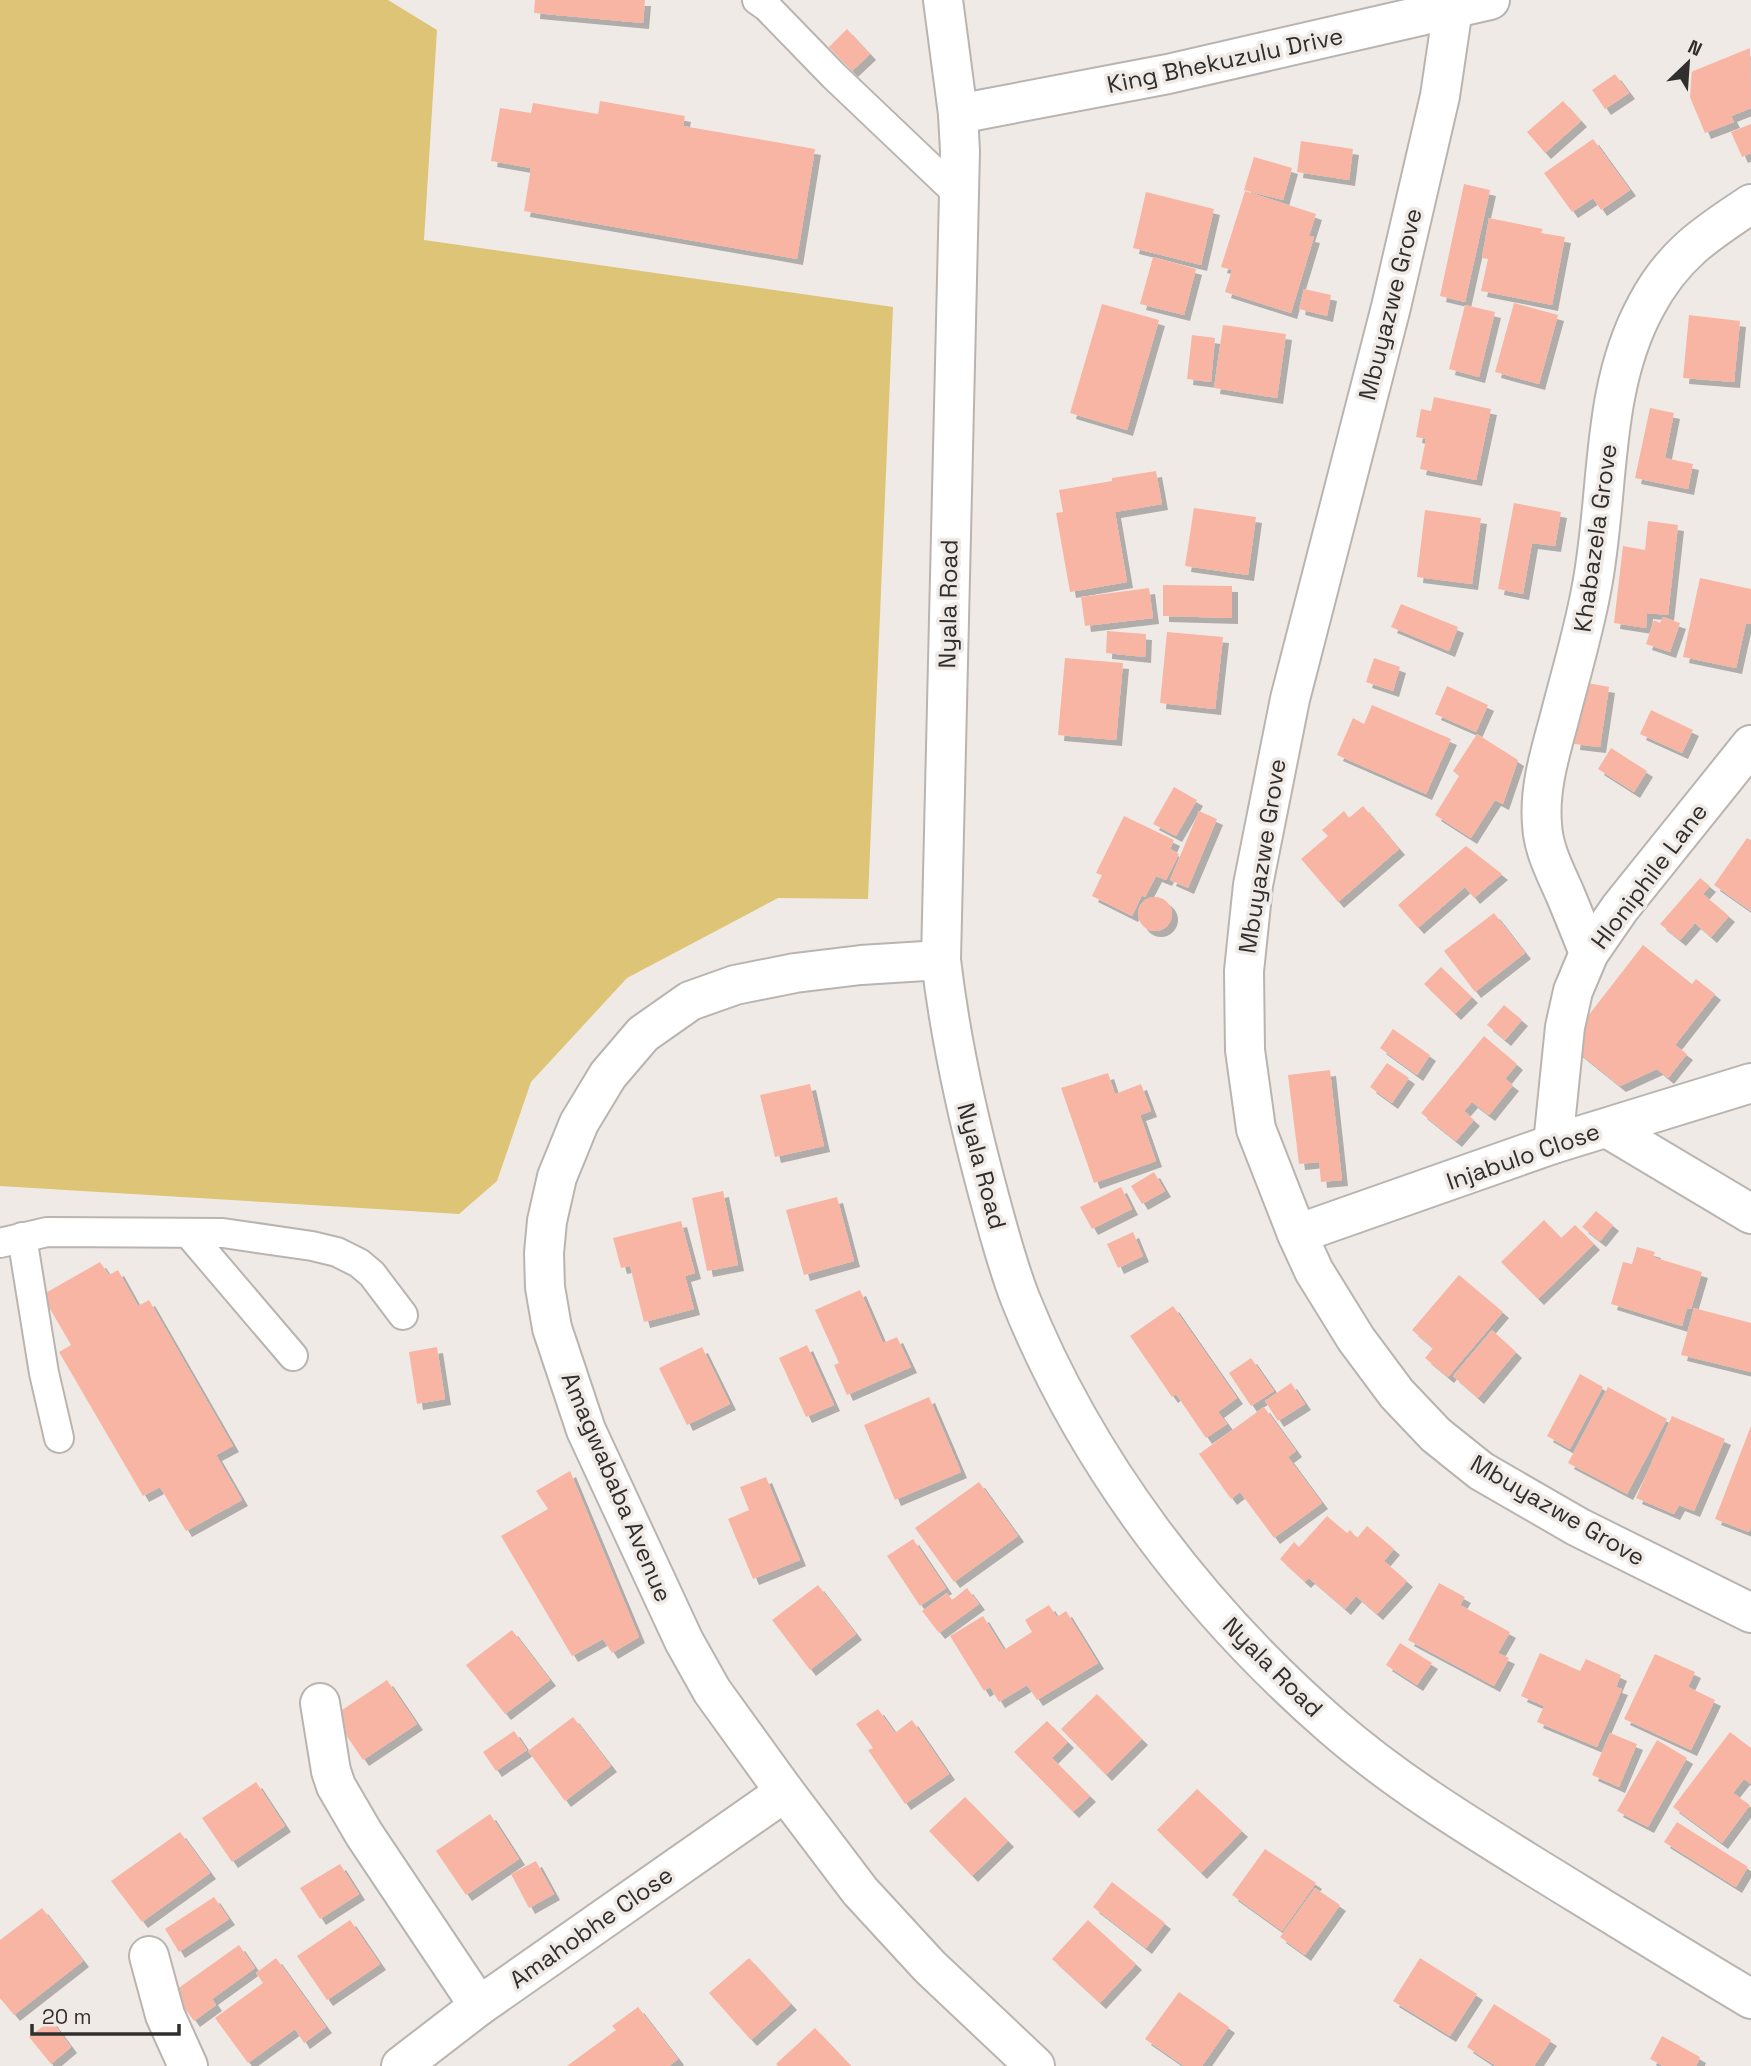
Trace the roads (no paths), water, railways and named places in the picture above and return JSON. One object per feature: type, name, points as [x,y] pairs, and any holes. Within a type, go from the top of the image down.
[{"type":"street","name":"Nyala Road","points":[[943,0],[958,114],[960,151],[941,960],[947,1014],[967,1114],[995,1219],[1020,1296],[1058,1381],[1101,1458],[1171,1555],[1254,1651],[1334,1727],[1406,1784],[1660,1945],[1751,1999]]},
{"type":"street","name":"King Bhekuzulu Drive","points":[[958,114],[1168,74],[1376,13],[1453,8],[1490,0]]},
{"type":"street","name":"Mbuyazwe Grove","points":[[1453,8],[1440,96],[1391,307],[1290,699],[1253,885],[1244,971],[1245,1050],[1256,1129],[1314,1271],[1356,1339],[1398,1394],[1436,1435],[1481,1471],[1578,1527],[1751,1613]]},
{"type":"street","name":"Khabazela Grove","points":[[1589,953],[1544,843],[1541,821],[1549,756],[1592,587],[1609,440],[1622,372],[1629,344],[1644,308],[1662,278],[1686,251],[1751,204]]},
{"type":"street","name":"Hloniphile Lane","points":[[1553,1144],[1565,1027],[1573,991],[1589,953],[1619,908],[1751,745]]},
{"type":"street","name":"Amagwababa Avenue","points":[[941,960],[795,972],[734,985],[690,1001],[643,1034],[608,1075],[579,1123],[557,1177],[547,1221],[545,1287],[552,1328],[586,1430],[684,1641],[712,1691],[860,1891],[930,1966],[1035,2066]]},
{"type":"street","name":"Injabulo Close","points":[[1297,1234],[1553,1144],[1751,1083]]},
{"type":"street","points":[[1606,1128],[1751,1214]]},
{"type":"street","points":[[320,1703],[336,1786],[364,1834],[479,2006]]},
{"type":"street","name":"Amahobhe Close","points":[[401,2066],[479,2006],[785,1792]]},
{"type":"street","points":[[149,1956],[165,2015],[188,2066]]},
{"type":"lane","points":[[757,0],[957,193]]},
{"type":"lane","points":[[59,1438],[11,1240],[47,1232],[223,1234],[312,1246],[337,1252],[359,1262],[372,1274],[403,1315]]},
{"type":"lane","points":[[189,1234],[293,1356]]}]
